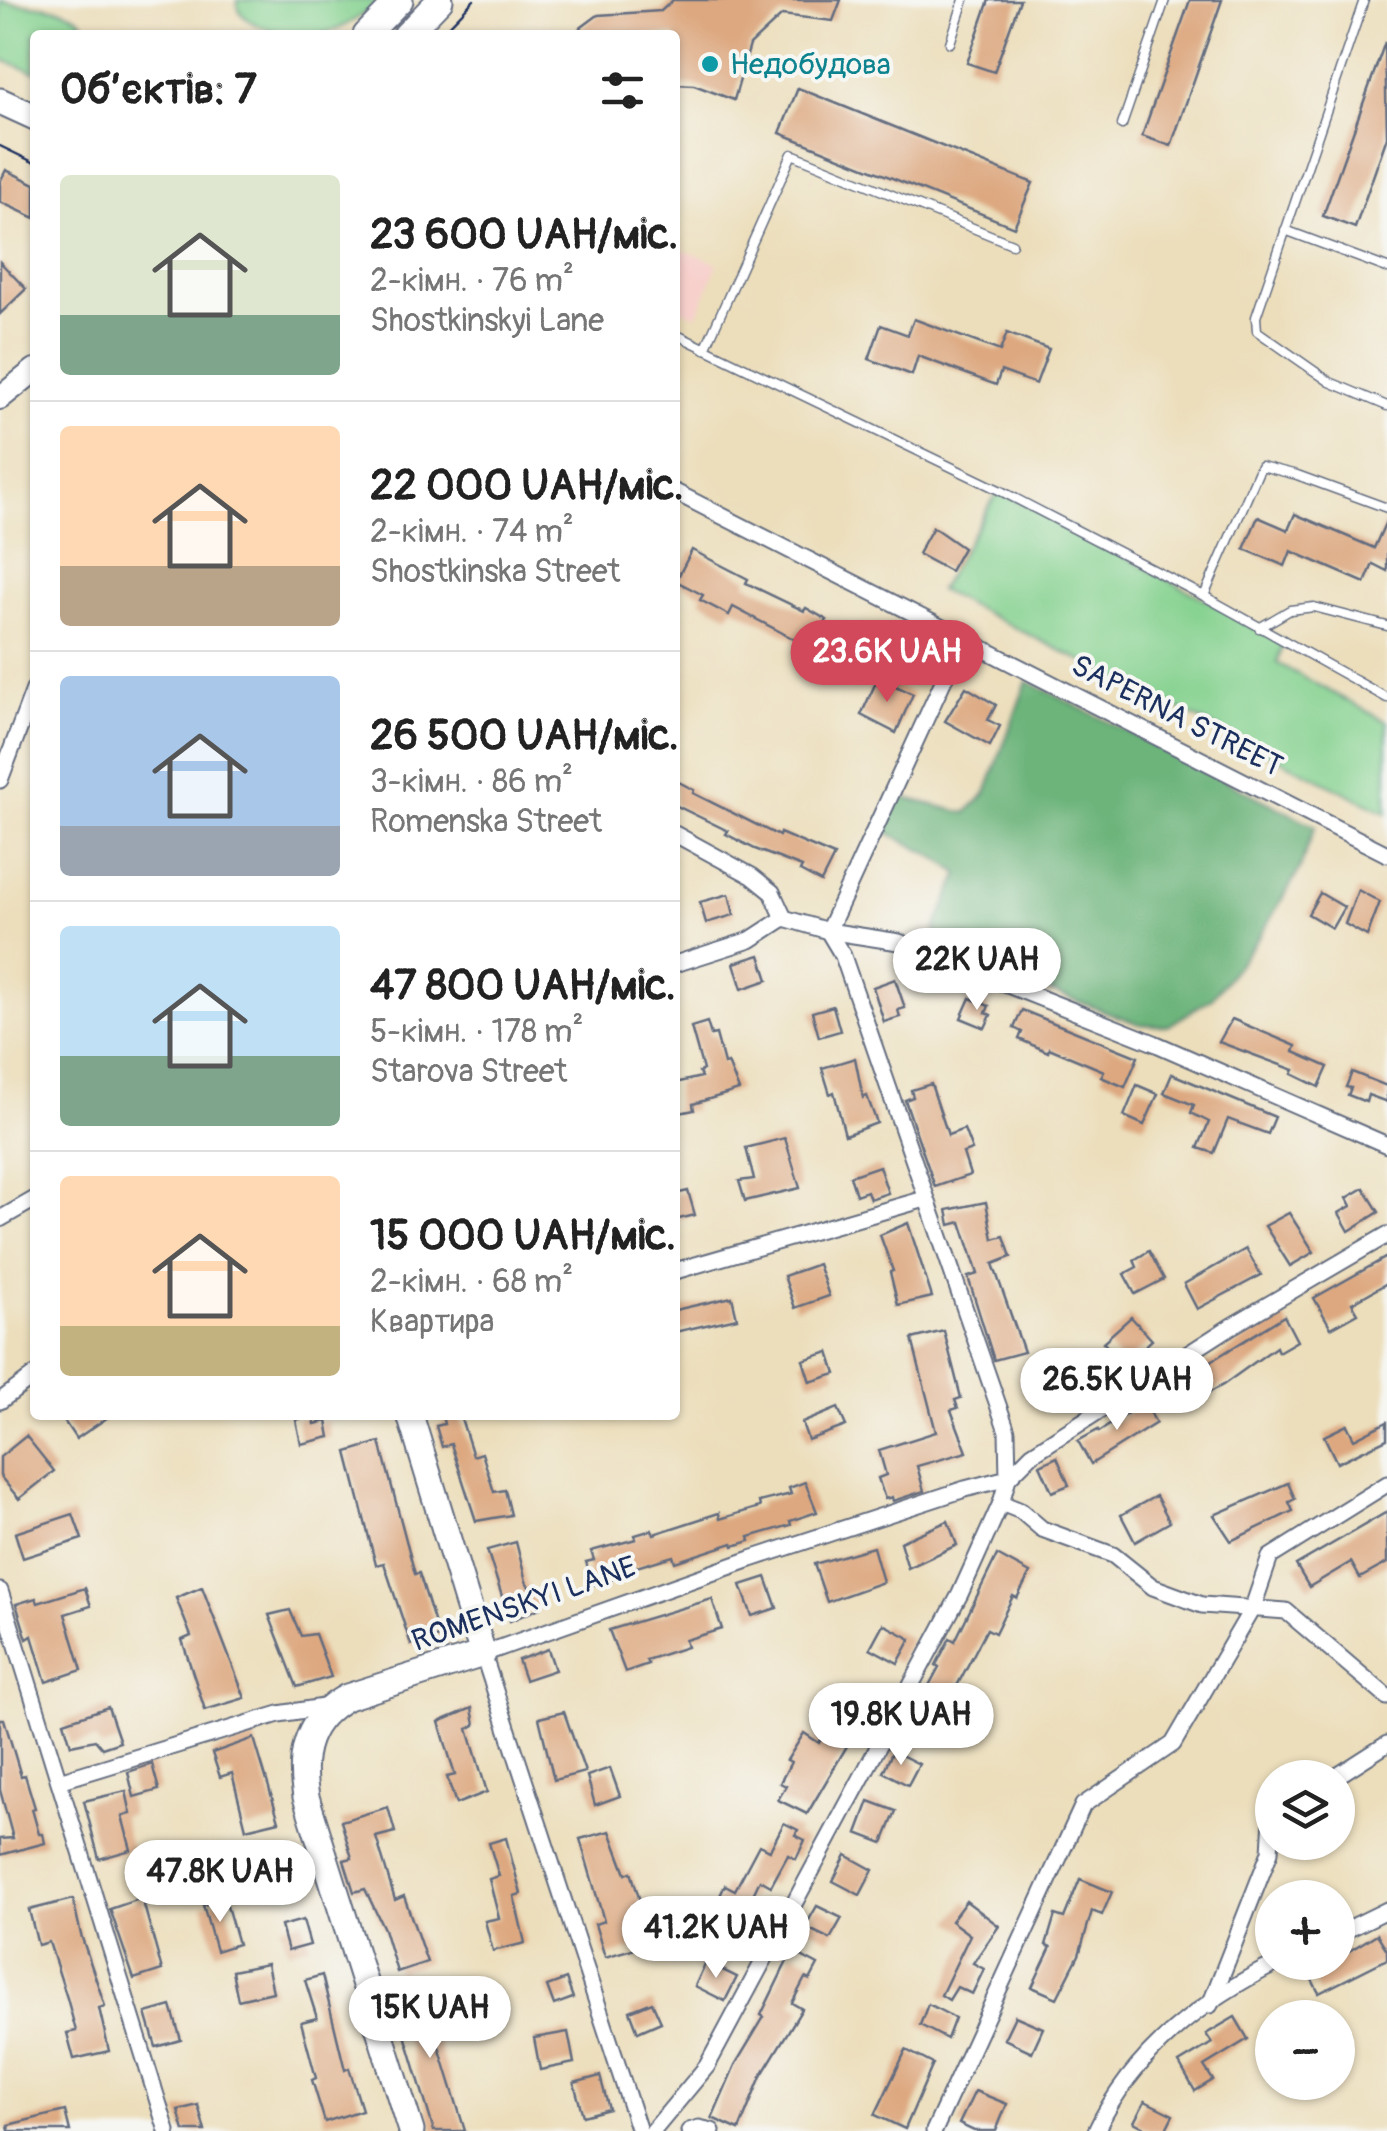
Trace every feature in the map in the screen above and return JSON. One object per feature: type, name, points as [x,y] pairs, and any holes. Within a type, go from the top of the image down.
[{"type":"main road","points":[[371,30],[400,0]]},
{"type":"main road","points":[[411,30],[440,0]]},
{"type":"main road","points":[[0,101],[30,115]]},
{"type":"main road","points":[[0,398],[30,374]]},
{"type":"main road","points":[[412,1420],[483,1654]]},
{"type":"main road","name":"ROMENSKYI LANE","points":[[330,1706],[347,1696],[483,1654]]},
{"type":"main road","points":[[330,1706],[315,1723],[306,1743],[303,1781],[411,2131]]},
{"type":"street","name":"SAPERNA STREET","points":[[680,495],[1387,854]]},
{"type":"street","points":[[828,931],[963,638]]},
{"type":"street","points":[[0,780],[30,701]]},
{"type":"street","points":[[680,837],[752,876],[772,892],[784,918],[828,931],[899,942],[1154,1043],[1387,1146]]},
{"type":"street","points":[[680,962],[750,940],[784,918]]},
{"type":"street","points":[[653,2131],[707,2066],[960,1594],[1001,1504],[1008,1478],[1007,1431],[843,956],[828,931]]},
{"type":"street","points":[[680,1270],[925,1199]]},
{"type":"street","points":[[0,1219],[30,1203]]},
{"type":"street","points":[[1008,1478],[1032,1454],[1230,1327],[1387,1234]]},
{"type":"street","points":[[0,1401],[30,1379]]},
{"type":"street","name":"ROMENSKYI LANE","points":[[483,1654],[750,1558],[964,1488],[1008,1478]]},
{"type":"street","points":[[934,2131],[1084,1805],[1172,1744],[1253,1607],[1270,1557],[1387,1484]]},
{"type":"street","points":[[1001,1504],[1021,1511],[1042,1529],[1113,1555],[1153,1587],[1202,1605],[1286,1611],[1387,1697]]},
{"type":"street","points":[[0,1591],[167,2131]]},
{"type":"street","points":[[483,1654],[639,2131]]},
{"type":"street","name":"ROMENSKYI LANE","points":[[58,1781],[280,1714],[330,1706]]},
{"type":"street","points":[[1355,1765],[1387,1744]]},
{"type":"street","points":[[1210,2005],[1267,1860]]},
{"type":"street","points":[[1355,1926],[1387,1910]]},
{"type":"street","points":[[1096,2131],[1110,2102],[1162,2038],[1255,1977]]},
{"type":"street","points":[[689,2131],[712,2131]]},
{"type":"lane","points":[[950,43],[964,0]]},
{"type":"lane","points":[[1122,125],[1165,0]]},
{"type":"lane","points":[[1364,0],[1256,316],[1257,332],[1330,382],[1387,406]]},
{"type":"lane","points":[[706,348],[792,154],[1012,244]]},
{"type":"lane","points":[[1285,230],[1387,268]]},
{"type":"lane","points":[[680,336],[999,490],[1204,596],[1387,698]]},
{"type":"lane","points":[[1204,596],[1261,466],[1387,508]]},
{"type":"lane","points":[[1259,628],[1290,610],[1314,608],[1387,626]]},
{"type":"shaded area","points":[[680,249],[718,263],[697,316],[680,309]]},
{"type":"green space","points":[[237,0],[381,0],[334,30],[272,30],[247,19]]},
{"type":"green space","points":[[0,1],[71,13],[85,26],[84,30],[30,30],[30,70],[0,59]]},
{"type":"green space","points":[[999,490],[1284,641],[1277,663],[1387,722],[1387,813],[939,590]]},
{"type":"green space","points":[[1027,681],[1315,826],[1299,871],[1260,936],[1212,998],[1168,1026],[1139,1024],[946,953],[935,929],[959,874],[885,831],[891,811],[901,797],[966,813],[986,793]]},
{"type":"building","name":"Недобудова","points":[[673,0],[841,0],[833,21],[782,15],[750,45],[734,100],[694,85],[680,84],[680,30],[578,30],[598,15],[661,11]]},
{"type":"building","points":[[989,0],[1020,0],[994,72],[967,63]]},
{"type":"building","points":[[1190,0],[1222,0],[1171,146],[1142,136]]},
{"type":"building","points":[[1385,42],[1387,137],[1355,228],[1323,216]]},
{"type":"building","points":[[798,88],[1033,183],[1014,227],[780,133]]},
{"type":"building","points":[[6,170],[30,182],[30,216],[0,202],[0,182]]},
{"type":"building","points":[[0,262],[26,289],[0,314]]},
{"type":"building","points":[[914,319],[1000,351],[1007,333],[1049,349],[1036,384],[1001,371],[996,385],[918,356],[912,375],[869,359],[881,325],[908,335]]},
{"type":"building","points":[[1295,514],[1374,548],[1387,519],[1387,571],[1373,564],[1365,583],[1291,551],[1285,566],[1244,549],[1258,517],[1288,530]]},
{"type":"building","points":[[933,527],[963,548],[950,571],[918,554]]},
{"type":"building","points":[[692,550],[748,579],[746,583],[827,620],[811,648],[733,607],[729,615],[700,600],[703,595],[680,583],[680,573]]},
{"type":"building","points":[[853,634],[872,647],[853,674],[834,661]]},
{"type":"building","points":[[878,678],[913,694],[896,733],[861,715]]},
{"type":"building","points":[[966,687],[996,705],[988,720],[1000,726],[990,746],[945,721]]},
{"type":"building","points":[[680,783],[779,836],[780,833],[834,856],[821,882],[800,871],[802,867],[755,849],[726,834],[728,831],[680,807]]},
{"type":"building","points":[[1358,890],[1380,902],[1367,936],[1345,924]]},
{"type":"building","points":[[1320,893],[1344,907],[1332,928],[1308,914]]},
{"type":"building","points":[[729,894],[734,915],[706,923],[700,902]]},
{"type":"building","points":[[760,955],[768,980],[742,989],[734,963]]},
{"type":"building","points":[[895,979],[905,1008],[898,1010],[900,1017],[884,1022],[873,987]]},
{"type":"building","points":[[970,998],[989,1006],[986,1013],[991,1015],[985,1028],[961,1018]]},
{"type":"building","points":[[833,1006],[840,1031],[819,1037],[812,1012]]},
{"type":"building","points":[[1022,1010],[1138,1057],[1125,1087],[1101,1077],[1104,1071],[1019,1039],[1022,1032],[1014,1028]]},
{"type":"building","points":[[1232,1019],[1296,1046],[1294,1052],[1328,1067],[1319,1087],[1292,1074],[1294,1070],[1219,1042]]},
{"type":"building","points":[[707,1022],[711,1035],[716,1034],[724,1064],[728,1063],[739,1090],[693,1104],[694,1110],[680,1113],[680,1082],[701,1077],[699,1072],[703,1070],[691,1027]]},
{"type":"building","points":[[855,1058],[863,1098],[867,1096],[877,1123],[845,1135],[834,1092],[830,1094],[822,1068]]},
{"type":"building","points":[[1352,1072],[1387,1086],[1387,1102],[1368,1095],[1366,1102],[1348,1095],[1351,1088],[1346,1087]]},
{"type":"building","points":[[1172,1074],[1275,1117],[1268,1134],[1228,1119],[1214,1153],[1198,1148],[1209,1122],[1191,1113],[1194,1105],[1164,1093]]},
{"type":"building","points":[[931,1084],[948,1135],[964,1129],[972,1150],[963,1153],[970,1175],[935,1187],[905,1100],[913,1097],[911,1090]]},
{"type":"building","points":[[1137,1085],[1158,1094],[1144,1125],[1124,1116]]},
{"type":"building","points":[[785,1138],[800,1188],[745,1201],[739,1181],[754,1179],[746,1148]]},
{"type":"building","points":[[879,1166],[888,1193],[870,1199],[867,1191],[856,1195],[850,1176]]},
{"type":"building","points":[[1364,1188],[1379,1212],[1349,1231],[1339,1213],[1351,1206],[1347,1198]]},
{"type":"building","points":[[688,1191],[695,1215],[680,1219],[680,1193]]},
{"type":"building","points":[[986,1202],[993,1239],[1004,1236],[1011,1257],[993,1264],[1024,1352],[994,1360],[968,1277],[978,1274],[961,1222],[950,1225],[947,1210]]},
{"type":"building","points":[[1289,1213],[1314,1252],[1290,1266],[1265,1226]]},
{"type":"building","points":[[908,1223],[932,1297],[898,1305],[890,1272],[893,1271],[880,1235]]},
{"type":"building","points":[[1246,1249],[1261,1275],[1197,1309],[1184,1284]]},
{"type":"building","points":[[1149,1251],[1164,1279],[1135,1294],[1124,1274],[1137,1267],[1134,1260]]},
{"type":"building","points":[[1387,1257],[1387,1283],[1352,1303],[1358,1313],[1331,1328],[1314,1298]]},
{"type":"building","points":[[818,1264],[829,1296],[795,1308],[784,1276]]},
{"type":"building","points":[[732,1297],[737,1318],[680,1331],[680,1309]]},
{"type":"building","points":[[1284,1316],[1297,1341],[1278,1352],[1276,1347],[1223,1385],[1183,1407],[1171,1386]]},
{"type":"building","points":[[1131,1317],[1152,1340],[1124,1365],[1103,1342]]},
{"type":"building","points":[[944,1331],[961,1398],[955,1400],[958,1408],[951,1410],[967,1452],[917,1466],[924,1491],[893,1501],[892,1497],[885,1499],[878,1478],[886,1475],[879,1450],[936,1432],[912,1339]]},
{"type":"building","points":[[829,1352],[836,1374],[810,1382],[803,1360]]},
{"type":"building","points":[[1071,1355],[1092,1378],[1064,1403],[1052,1378]]},
{"type":"building","points":[[1144,1402],[1156,1423],[1091,1464],[1078,1441]]},
{"type":"building","points":[[838,1408],[846,1426],[808,1440],[802,1423]]},
{"type":"building","points":[[63,1420],[104,1420],[76,1439]]},
{"type":"building","points":[[296,1420],[314,1420],[315,1424],[327,1421],[330,1437],[301,1444]]},
{"type":"building","points":[[443,1420],[462,1420],[473,1456],[482,1453],[494,1492],[505,1490],[511,1515],[476,1521],[451,1444],[442,1447],[436,1426],[444,1424]]},
{"type":"building","points":[[1387,1422],[1387,1439],[1337,1463],[1324,1436],[1347,1425],[1354,1439]]},
{"type":"building","points":[[26,1436],[54,1471],[19,1499],[0,1476],[0,1457]]},
{"type":"building","points":[[380,1442],[415,1574],[419,1573],[439,1637],[411,1645],[384,1563],[376,1565],[347,1452]]},
{"type":"building","points":[[1057,1457],[1069,1485],[1052,1492],[1040,1465]]},
{"type":"building","points":[[805,1482],[817,1512],[790,1521],[791,1525],[749,1537],[750,1541],[734,1546],[733,1543],[675,1562],[673,1556],[616,1573],[617,1578],[593,1585],[586,1562],[594,1560],[591,1551],[636,1539],[635,1535],[652,1530],[654,1534],[719,1513],[720,1519],[760,1507],[759,1502],[791,1494],[789,1488]]},
{"type":"building","points":[[1288,1483],[1295,1499],[1289,1502],[1293,1511],[1231,1541],[1214,1515]]},
{"type":"building","points":[[1156,1496],[1170,1522],[1135,1542],[1121,1515]]},
{"type":"building","points":[[1387,1512],[1387,1563],[1360,1578],[1351,1562],[1309,1587],[1296,1565]]},
{"type":"building","points":[[73,1514],[82,1539],[23,1558],[15,1533]]},
{"type":"building","points":[[948,1521],[957,1545],[908,1568],[900,1542]]},
{"type":"building","points":[[516,1542],[526,1581],[540,1608],[510,1621],[487,1550]]},
{"type":"building","points":[[873,1547],[883,1582],[827,1602],[814,1564]]},
{"type":"building","points":[[997,1555],[1030,1573],[1017,1598],[1013,1596],[995,1633],[987,1629],[939,1720],[917,1708],[950,1638],[955,1641]]},
{"type":"building","points":[[766,1577],[777,1608],[752,1616],[741,1585]]},
{"type":"building","points":[[202,1587],[245,1698],[205,1710],[182,1640],[191,1636],[176,1598]]},
{"type":"building","points":[[85,1588],[91,1606],[65,1614],[82,1670],[46,1682],[32,1636],[27,1639],[16,1604],[36,1598],[38,1603]]},
{"type":"building","points":[[712,1599],[722,1629],[685,1640],[687,1647],[646,1660],[648,1664],[625,1672],[609,1630]]},
{"type":"building","points":[[290,1610],[301,1636],[315,1634],[331,1677],[297,1687],[269,1615]]},
{"type":"building","points":[[883,1624],[911,1639],[898,1663],[870,1648]]},
{"type":"building","points":[[548,1649],[555,1670],[525,1680],[518,1660]]},
{"type":"building","points":[[842,1701],[872,1715],[863,1732],[857,1729],[807,1814],[778,1800],[786,1786],[780,1783],[791,1762],[787,1760],[804,1733],[819,1743]]},
{"type":"building","points":[[108,1707],[120,1742],[102,1748],[95,1740],[71,1745],[64,1722]]},
{"type":"building","points":[[472,1708],[475,1725],[468,1729],[487,1792],[456,1804],[447,1777],[455,1775],[439,1722]]},
{"type":"building","points":[[564,1712],[585,1772],[554,1780],[539,1718]]},
{"type":"building","points":[[0,1719],[4,1719],[21,1776],[25,1775],[39,1834],[43,1834],[45,1843],[0,1855],[0,1839],[13,1838],[0,1790]]},
{"type":"building","points":[[254,1738],[279,1821],[246,1829],[232,1773],[220,1777],[212,1753]]},
{"type":"building","points":[[893,1751],[919,1764],[908,1785],[883,1772]]},
{"type":"building","points":[[152,1764],[159,1790],[134,1797],[128,1772]]},
{"type":"building","points":[[610,1768],[620,1796],[595,1805],[587,1776]]},
{"type":"building","points":[[126,1791],[131,1814],[122,1816],[131,1850],[99,1859],[84,1801]]},
{"type":"building","points":[[869,1801],[896,1811],[883,1843],[857,1833]]},
{"type":"building","points":[[388,1807],[395,1832],[376,1837],[395,1900],[404,1896],[427,1962],[397,1972],[384,1929],[365,1889],[354,1892],[344,1860],[352,1858],[341,1821]]},
{"type":"building","points":[[784,1823],[798,1830],[795,1835],[805,1840],[796,1859],[788,1855],[771,1886],[760,1880],[733,1922],[712,1913],[725,1885],[735,1890],[759,1845],[770,1850]]},
{"type":"building","points":[[610,1831],[626,1874],[631,1872],[653,1943],[605,1957],[595,1924],[604,1921],[580,1839]]},
{"type":"building","points":[[506,1838],[521,1894],[514,1896],[525,1943],[493,1951],[485,1921],[499,1918],[489,1879],[499,1876],[489,1843]]},
{"type":"building","points":[[283,1850],[288,1875],[267,1880],[262,1855]]},
{"type":"building","points":[[846,1855],[873,1870],[860,1895],[833,1881]]},
{"type":"building","points":[[1080,1879],[1112,1892],[1102,1915],[1092,1911],[1079,1955],[1057,1998],[1032,1987],[1051,1947],[1046,1945],[1055,1915],[1064,1918]]},
{"type":"building","points":[[142,1898],[162,1970],[134,1979],[110,1909]]},
{"type":"building","points":[[73,1899],[105,2006],[99,2008],[109,2051],[74,2059],[67,2033],[76,2031],[67,1998],[49,1942],[38,1945],[29,1910]]},
{"type":"building","points":[[225,1899],[238,1944],[216,1951],[203,1905]]},
{"type":"building","points":[[966,1901],[999,1926],[973,1963],[984,1969],[972,1994],[957,1987],[949,2000],[941,1995],[970,1935],[951,1921]]},
{"type":"building","points":[[817,1906],[842,1918],[830,1939],[805,1927]]},
{"type":"building","points":[[303,1920],[310,1945],[288,1951],[281,1926]]},
{"type":"building","points":[[1377,1934],[1387,1950],[1387,1959],[1355,1975],[1355,1948]]},
{"type":"building","points":[[792,1951],[818,1965],[810,1980],[805,1978],[792,2003],[802,2009],[761,2076],[739,2130],[712,2118],[735,2065],[764,2017],[761,2015]]},
{"type":"building","points":[[706,1962],[737,1977],[725,2001],[695,1986]]},
{"type":"building","points":[[267,1964],[273,1992],[238,2000],[232,1971]]},
{"type":"building","points":[[322,1975],[345,2070],[349,2068],[362,2110],[325,2122],[301,2022],[317,2018],[305,1980]]},
{"type":"building","points":[[566,1979],[573,1998],[554,2005],[547,1986]]},
{"type":"building","points":[[1312,1980],[1345,1980],[1319,1993]]},
{"type":"building","points":[[438,1995],[445,2024],[433,2027],[465,2131],[434,2131],[396,2005]]},
{"type":"building","points":[[652,2002],[661,2022],[638,2032],[630,2011]]},
{"type":"building","points":[[928,2004],[955,2018],[947,2039],[920,2025]]},
{"type":"building","points":[[171,2006],[181,2040],[156,2047],[146,2013]]},
{"type":"building","points":[[1015,2016],[1043,2028],[1032,2052],[1004,2039]]},
{"type":"building","points":[[1235,2017],[1248,2039],[1204,2066],[1213,2080],[1195,2091],[1179,2063],[1212,2043],[1206,2034]]},
{"type":"building","points":[[568,2032],[574,2063],[540,2070],[534,2038]]},
{"type":"building","points":[[906,2050],[933,2064],[905,2129],[875,2115]]},
{"type":"building","points":[[600,2076],[609,2109],[583,2116],[574,2083]]},
{"type":"building","points":[[975,2091],[1007,2104],[996,2131],[974,2131],[959,2124]]},
{"type":"building","points":[[1145,2101],[1173,2115],[1165,2131],[1151,2131],[1134,2122]]},
{"type":"building","points":[[198,2105],[205,2131],[184,2131],[178,2110]]},
{"type":"building","points":[[65,2111],[70,2131],[9,2131],[8,2125]]},
{"type":"tram line","points":[[445,30],[474,0]]},
{"type":"tram line","points":[[0,146],[30,161]]},
{"type":"place","name":"Недобудова","points":[[710,64]]}]
